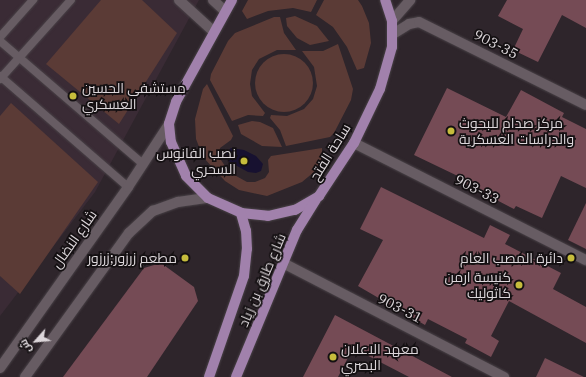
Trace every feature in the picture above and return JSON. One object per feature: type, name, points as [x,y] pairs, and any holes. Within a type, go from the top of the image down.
[{"type":"main road","points":[[169,124],[176,102],[213,31],[232,0]]},
{"type":"main road","name":"ساحة الفتح","points":[[169,124],[177,160],[186,176],[208,198],[241,213],[254,216],[282,214],[295,210],[319,196],[354,144],[380,89],[389,59],[393,34],[392,21],[385,0]]},
{"type":"main road","name":"شارع طارق بن زياد","points":[[236,377],[297,230],[319,196]]},
{"type":"main road","name":"شارع طارق بن زياد","points":[[209,377],[244,276],[247,249],[246,231],[241,213]]},
{"type":"street","points":[[179,0],[213,31]]},
{"type":"street","points":[[213,0],[225,11]]},
{"type":"street","points":[[392,21],[410,0]]},
{"type":"street","name":"903-35","points":[[393,34],[409,24],[419,22],[586,105]]},
{"type":"street","name":"شارع النضال","points":[[1,363],[128,187],[169,124]]},
{"type":"street","name":"903-33","points":[[354,144],[586,260]]},
{"type":"street","points":[[25,377],[129,233],[153,211],[178,202],[208,198]]},
{"type":"street","name":"903-31","points":[[283,263],[504,377]]},
{"type":"lane","points":[[0,37],[33,0]]},
{"type":"lane","points":[[71,0],[0,77],[128,187]]},
{"type":"lane","points":[[0,41],[143,164]]},
{"type":"shaded area","name":"مستشفى الحسين العسكري","points":[[0,0],[199,0],[95,192],[0,316]]},
{"type":"shaded area","points":[[101,0],[142,0],[177,33],[119,124],[46,64]]},
{"type":"shaded area","points":[[248,0],[317,0],[311,12],[293,8],[268,11],[247,19],[242,11]]},
{"type":"shaded area","points":[[324,0],[358,0],[362,6],[369,23],[371,43],[364,68],[357,70],[347,47],[333,27],[316,15]]},
{"type":"shaded area","points":[[295,16],[317,26],[329,41],[310,45],[297,38],[287,26],[286,18]]},
{"type":"shaded area","points":[[274,17],[280,17],[284,33],[296,50],[277,50],[259,59],[252,70],[250,84],[252,96],[265,113],[263,116],[248,115],[232,121],[210,80],[211,74],[228,41],[235,33]]},
{"type":"shaded area","points":[[338,44],[353,89],[351,100],[334,133],[330,137],[286,146],[280,130],[270,118],[271,115],[287,116],[304,109],[313,99],[317,86],[314,67],[302,51],[323,51]]},
{"type":"shaded area","points":[[284,54],[295,56],[308,67],[311,72],[313,83],[311,94],[300,107],[295,110],[284,112],[273,110],[260,99],[257,94],[255,83],[257,72],[268,59],[273,56]]},
{"type":"shaded area","points":[[207,84],[233,136],[231,140],[220,148],[219,157],[229,172],[247,182],[255,182],[265,178],[269,172],[268,160],[271,156],[322,148],[322,158],[314,172],[302,182],[267,196],[239,190],[225,181],[203,157],[196,139],[195,119],[203,89]]},
{"type":"shaded area","points":[[11,103],[98,182],[20,294],[0,276],[0,116]]},
{"type":"shaded area","points":[[252,121],[260,122],[273,128],[282,147],[262,146],[241,134],[238,125]]},
{"type":"shaded area","points":[[231,148],[244,150],[256,156],[263,164],[261,171],[256,173],[248,172],[228,161],[226,153]]},
{"type":"building","points":[[507,0],[586,0],[586,28],[562,15],[538,62],[513,50],[523,29],[498,16]]},
{"type":"building","points":[[447,88],[506,117],[521,90],[564,113],[562,117],[586,129],[586,188],[561,176],[542,218],[516,206],[514,209],[462,182],[464,179],[414,155]]},
{"type":"building","points":[[381,187],[484,238],[490,225],[510,235],[505,244],[561,273],[553,289],[586,307],[586,343],[509,301],[491,336],[499,341],[491,357],[465,343],[467,339],[428,319],[425,325],[358,286],[383,240],[360,229]]},
{"type":"building","points":[[586,203],[586,249],[568,240]]},
{"type":"building","points":[[161,263],[194,287],[198,301],[147,377],[63,377],[144,268]]},
{"type":"building","points":[[335,315],[452,377],[409,377],[353,348],[338,377],[303,377]]},
{"type":"building","points":[[545,358],[584,377],[536,377]]},
{"type":"place","name":"مستشفى الحسين العسكري","points":[[73,96]]},
{"type":"place","name":"مركز صدام للبحوث والدراسات العسكرية","points":[[451,131]]},
{"type":"place","name":"نصب الفانوس السحري","points":[[244,161]]},
{"type":"place","name":"مطعم زرزور;زرزور","points":[[185,258]]},
{"type":"place","name":"دائرة المصب العام","points":[[571,258]]},
{"type":"place","name":"كنيسة ارمن كاثوليك","points":[[519,285]]},
{"type":"place","name":"معهد الاعلان البصري","points":[[333,357]]}]
